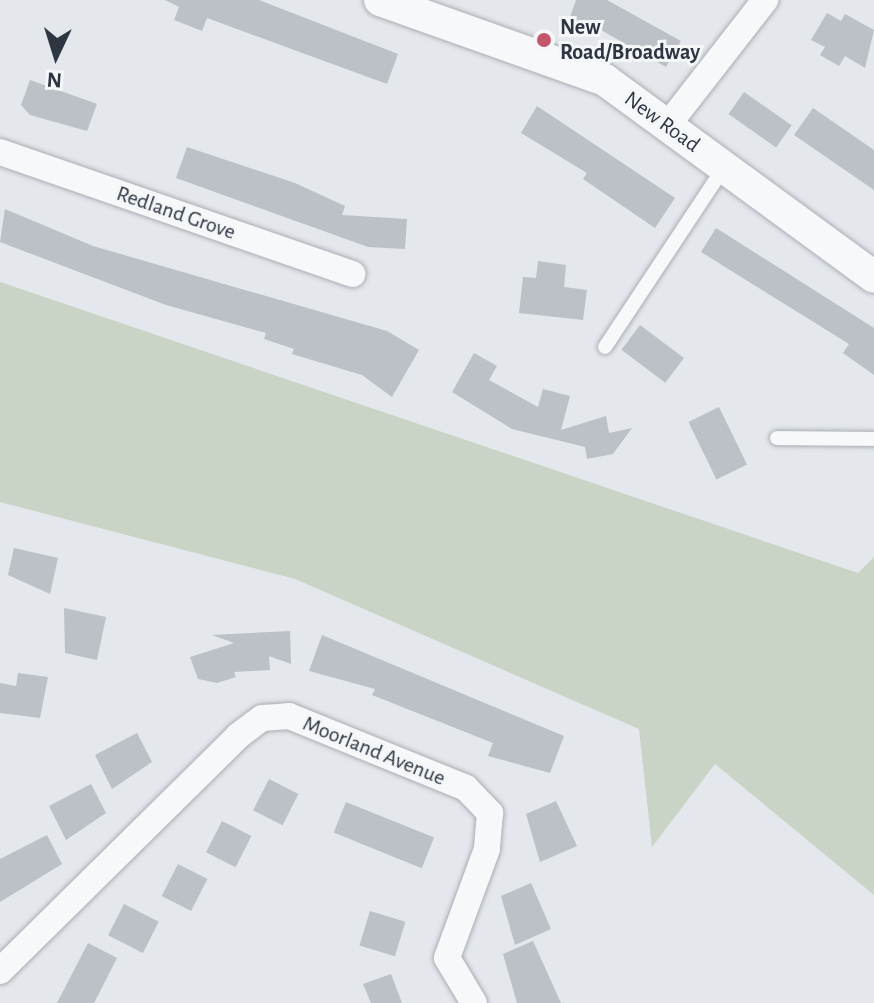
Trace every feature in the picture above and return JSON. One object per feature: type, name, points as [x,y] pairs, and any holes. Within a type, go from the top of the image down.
[{"type":"street","points":[[667,126],[765,0]]},
{"type":"street","name":"New Road","points":[[386,1],[605,80],[874,277]]},
{"type":"street","name":"Redland Grove","points":[[0,152],[353,274]]},
{"type":"street","name":"Moorland Avenue","points":[[0,971],[238,736],[262,718],[289,716],[466,788],[490,813],[487,849],[447,958],[474,1003]]},
{"type":"lane","points":[[605,347],[724,167]]},
{"type":"lane","points":[[777,438],[874,439]]},
{"type":"green space","points":[[0,282],[858,573],[874,557],[874,895],[715,764],[652,847],[639,729],[295,579],[0,502]]},
{"type":"building","points":[[165,0],[259,0],[398,54],[387,84],[207,18],[202,31],[174,20],[179,7]]},
{"type":"building","points":[[576,0],[607,0],[681,41],[666,67],[594,26],[569,20]]},
{"type":"building","points":[[827,13],[841,21],[845,14],[874,30],[865,68],[845,56],[839,66],[820,55],[825,47],[811,40]]},
{"type":"building","points":[[30,80],[97,104],[87,131],[30,115],[21,105]]},
{"type":"building","points":[[744,92],[792,125],[776,147],[729,114]]},
{"type":"building","points":[[537,106],[675,198],[655,228],[583,179],[587,173],[521,133]]},
{"type":"building","points":[[813,108],[874,150],[874,190],[794,135]]},
{"type":"building","points":[[187,147],[295,183],[345,206],[342,215],[407,219],[405,249],[368,247],[176,178]]},
{"type":"building","points":[[5,209],[93,246],[387,331],[419,350],[392,397],[362,375],[292,354],[294,349],[264,339],[266,333],[166,305],[0,242]]},
{"type":"building","points":[[716,228],[874,328],[874,375],[843,353],[849,344],[701,252]]},
{"type":"building","points":[[538,261],[566,265],[564,287],[587,290],[583,320],[519,313],[523,277],[536,278]]},
{"type":"building","points":[[640,325],[684,358],[665,383],[621,350]]},
{"type":"building","points":[[474,353],[497,366],[489,380],[538,407],[543,389],[570,396],[561,430],[606,416],[609,433],[632,428],[613,454],[587,459],[585,447],[512,429],[452,392]]},
{"type":"building","points":[[719,407],[747,465],[716,479],[688,422]]},
{"type":"building","points":[[14,548],[58,558],[50,594],[8,575]]},
{"type":"building","points":[[64,608],[106,617],[97,660],[65,653]]},
{"type":"building","points":[[290,631],[291,664],[269,656],[270,670],[234,672],[236,677],[217,683],[198,679],[190,657],[234,643],[212,635]]},
{"type":"building","points":[[322,635],[564,736],[550,773],[488,756],[493,743],[372,695],[375,689],[309,671]]},
{"type":"building","points":[[18,673],[48,677],[40,718],[0,713],[0,683],[16,686]]},
{"type":"building","points":[[137,733],[152,762],[112,789],[95,755]]},
{"type":"building","points":[[269,779],[298,794],[283,825],[253,810]]},
{"type":"building","points":[[91,784],[106,813],[66,840],[49,806]]},
{"type":"building","points":[[556,801],[577,846],[540,862],[526,814]]},
{"type":"building","points":[[346,802],[434,838],[422,868],[334,833]]},
{"type":"building","points":[[222,821],[251,836],[236,867],[206,852]]},
{"type":"building","points":[[47,835],[62,864],[0,902],[0,859]]},
{"type":"building","points":[[178,864],[207,879],[191,911],[162,896]]},
{"type":"building","points":[[531,883],[551,929],[515,945],[501,896]]},
{"type":"building","points":[[124,904],[159,922],[143,953],[108,935]]},
{"type":"building","points":[[370,911],[405,922],[395,956],[359,945]]},
{"type":"building","points":[[533,941],[561,1003],[517,1003],[503,954]]},
{"type":"building","points":[[88,943],[117,958],[94,1003],[57,1003]]},
{"type":"building","points":[[391,974],[402,1003],[371,1003],[363,984]]},
{"type":"place","name":"New Road/Broadway","points":[[544,40]]}]
